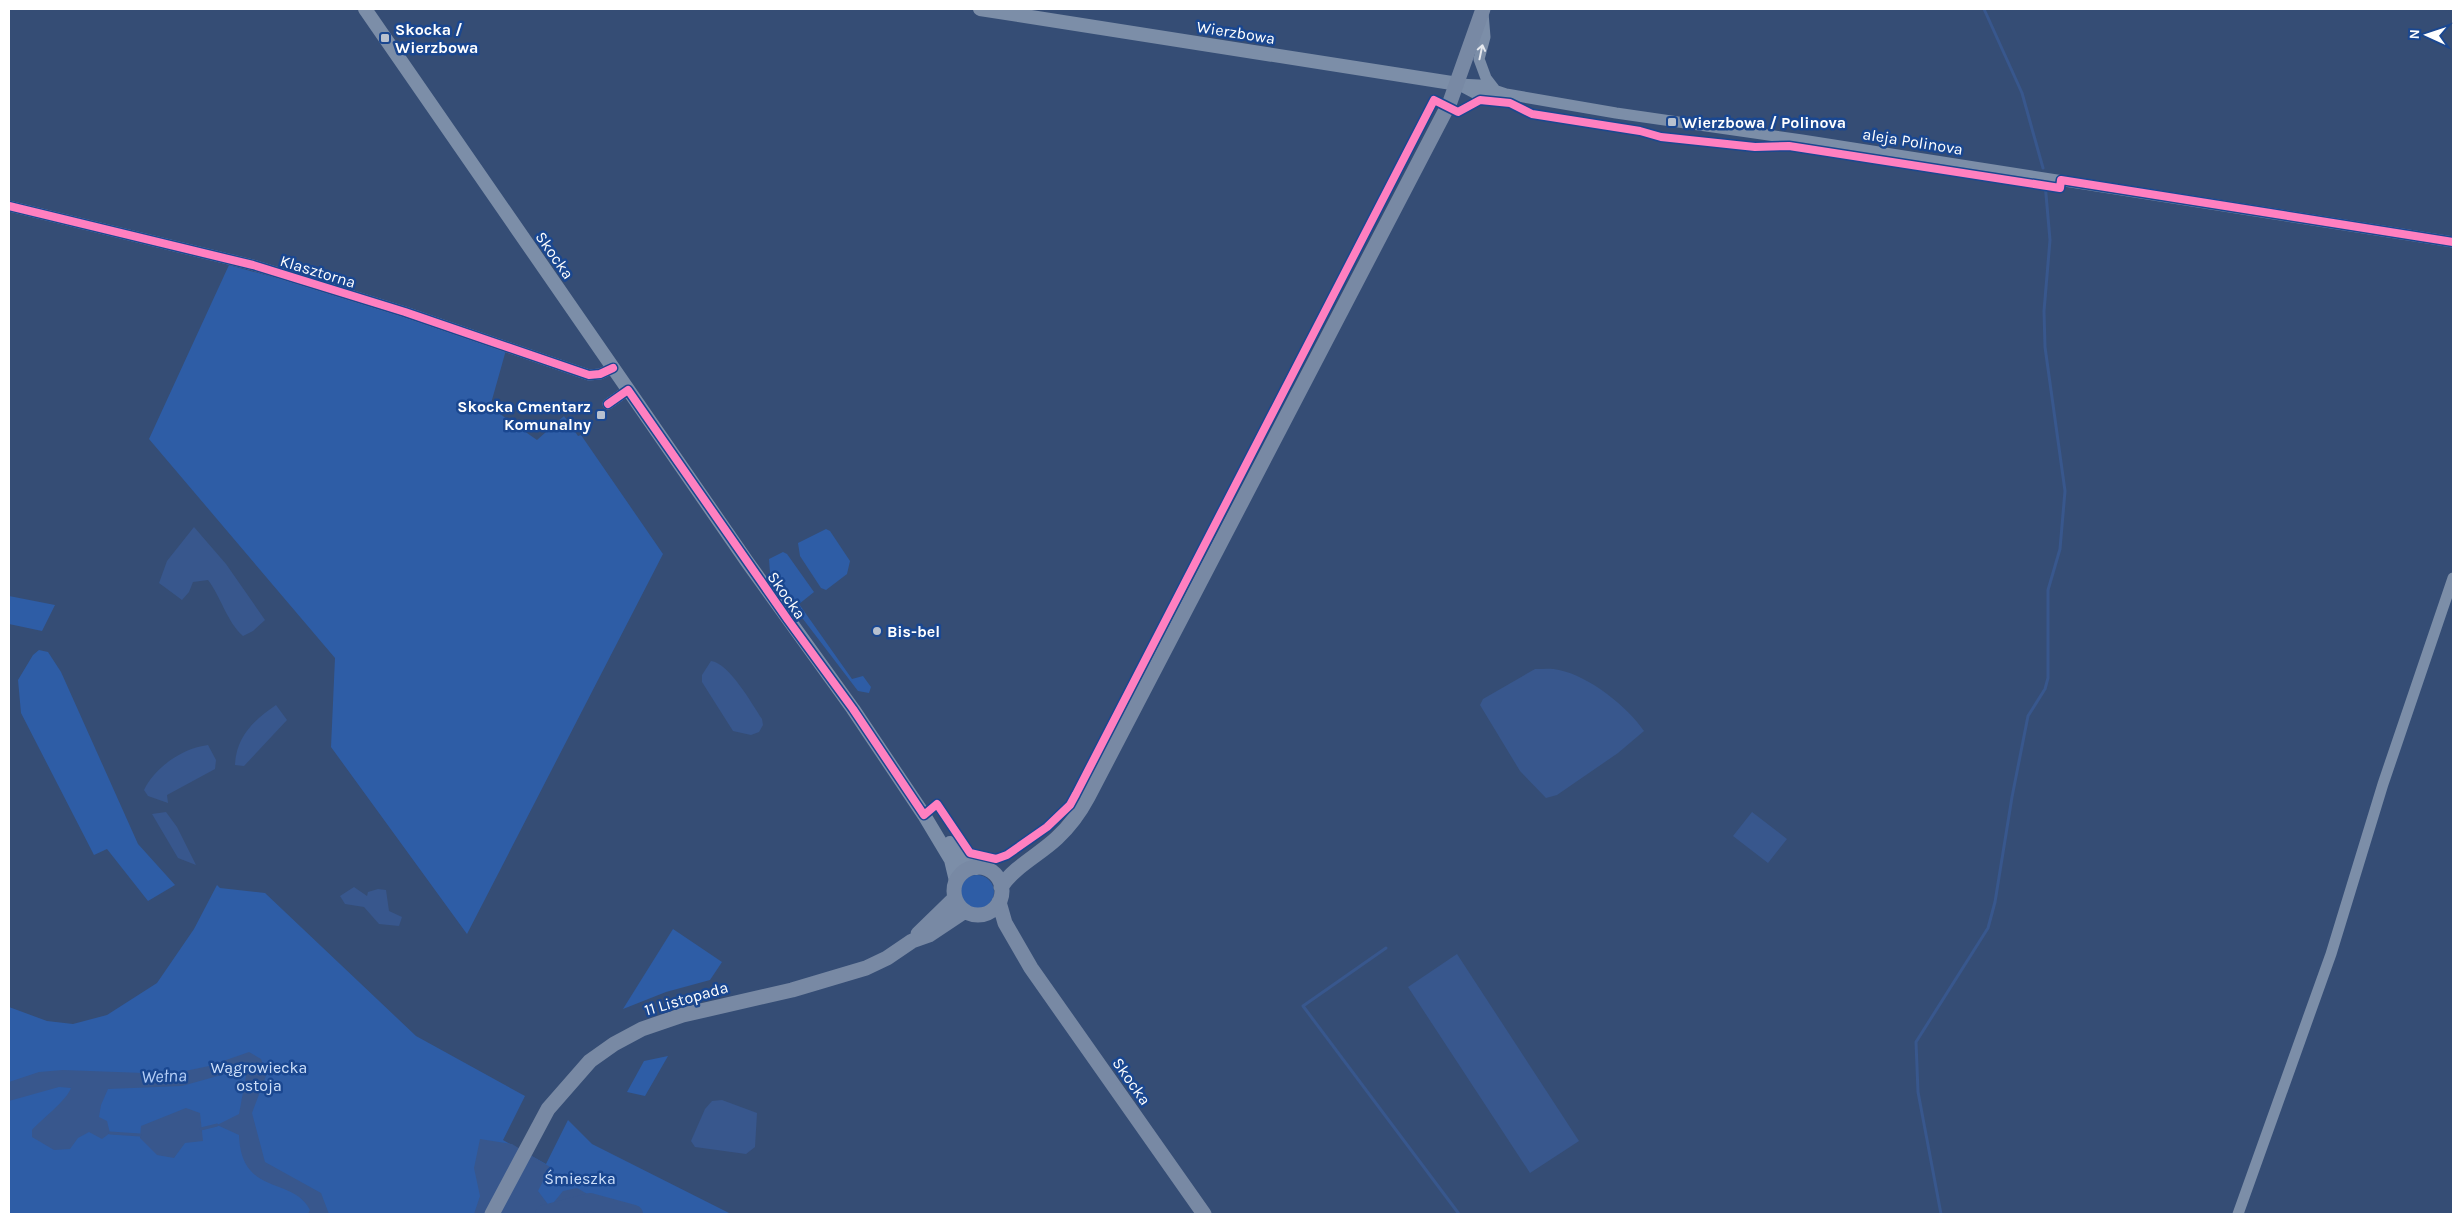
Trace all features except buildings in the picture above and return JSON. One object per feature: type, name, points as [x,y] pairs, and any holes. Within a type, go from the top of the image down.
[{"type":"main road","points":[[1068,826],[1007,865],[968,870],[956,881],[955,898],[964,911],[981,915],[994,909],[1000,895],[1017,869],[1057,838],[1068,826],[1078,814],[1093,788],[1458,84],[1483,9]]},
{"type":"main road","points":[[983,869],[995,875],[1000,895]]},
{"type":"main road","name":"Skocka","points":[[1000,895],[1005,923],[1031,968]]},
{"type":"main road","name":"11 Listopada","points":[[492,1214],[532,1135],[548,1109],[590,1061],[614,1044],[642,1029],[683,1014],[804,987],[866,968],[887,958],[912,941],[955,898]]},
{"type":"main road","name":"11 Listopada","points":[[912,941],[929,935],[964,911]]},
{"type":"main road","name":"Skocka","points":[[981,915],[1000,931],[1031,968],[1204,1214]]},
{"type":"street","name":"Skocka","points":[[365,9],[788,620],[853,709],[924,815],[951,860],[956,881]]},
{"type":"street","name":"Wierzbowa","points":[[980,9],[1016,12],[1458,84]]},
{"type":"street","points":[[1483,9],[1485,37],[1479,59],[1486,78],[1501,92]]},
{"type":"street","name":"aleja Polinova","points":[[1458,84],[1478,95],[1501,92],[1616,113],[2049,178],[2453,242]]},
{"type":"street","name":"Klasztorna","points":[[9,206],[252,265],[362,298],[589,375],[600,374],[613,368]]},
{"type":"street","points":[[608,404],[628,390]]},
{"type":"street","points":[[2238,1214],[2331,954],[2383,784],[2453,578]]},
{"type":"street","name":"Skocka","points":[[924,815],[962,859],[983,869]]},
{"type":"green space","points":[[229,265],[335,294],[506,350],[490,407],[537,440],[564,416],[578,436],[581,435],[663,554],[467,934],[331,747],[335,658],[149,439]]},
{"type":"green space","points":[[826,529],[830,531],[850,561],[847,574],[826,590],[821,588],[800,556],[798,543]]},
{"type":"green space","points":[[783,552],[787,554],[814,592],[799,604],[852,679],[863,676],[871,687],[869,693],[858,691],[774,581],[770,573],[769,559]]},
{"type":"green space","points":[[9,596],[55,605],[42,631],[9,624]]},
{"type":"green space","points":[[39,650],[48,652],[61,672],[138,844],[175,885],[148,901],[107,849],[94,855],[21,713],[18,680],[33,655]]},
{"type":"green space","points":[[977,875],[984,876],[989,880],[993,885],[993,899],[989,904],[984,908],[977,909],[970,908],[965,904],[961,899],[960,892],[961,885],[965,880],[970,876]]},
{"type":"green space","name":"Wągrowiecka ostoja","points":[[217,885],[220,888],[265,893],[416,1036],[525,1096],[503,1140],[546,1164],[568,1120],[592,1144],[731,1214],[9,1214],[9,1007],[47,1021],[73,1024],[107,1015],[157,983],[194,929]]},
{"type":"green space","points":[[673,929],[722,962],[710,980],[666,992],[623,1009]]},
{"type":"green space","points":[[668,1056],[645,1096],[627,1092],[644,1061]]},
{"type":"water","points":[[194,527],[226,564],[265,620],[253,631],[243,636],[237,630],[208,580],[193,582],[189,592],[182,600],[159,583],[167,561]]},
{"type":"water","points":[[711,661],[718,663],[725,669],[746,695],[762,719],[763,725],[759,732],[751,735],[733,731],[702,682],[702,675]]},
{"type":"water","points":[[1535,669],[1559,670],[1583,679],[1618,703],[1644,731],[1618,753],[1557,795],[1546,798],[1520,771],[1480,705],[1483,699]]},
{"type":"water","points":[[276,705],[287,720],[244,766],[235,765],[239,746],[248,730],[260,717]]},
{"type":"water","points":[[208,745],[216,760],[215,769],[167,795],[168,803],[148,796],[144,790],[162,766],[180,754]]},
{"type":"water","points":[[166,812],[177,827],[196,865],[178,858],[152,814]]},
{"type":"water","points":[[1752,812],[1787,839],[1768,863],[1733,836]]},
{"type":"water","points":[[354,887],[367,896],[368,892],[378,889],[386,890],[389,911],[402,917],[399,926],[379,924],[364,907],[345,904],[340,896]]},
{"type":"water","points":[[1457,954],[1579,1141],[1530,1173],[1408,987]]},
{"type":"water","points":[[249,1052],[261,1059],[267,1073],[252,1113],[265,1162],[321,1193],[329,1214],[308,1214],[310,1210],[302,1200],[292,1193],[258,1177],[249,1168],[242,1155],[239,1135],[217,1125],[239,1114],[246,1076],[239,1070],[182,1086],[108,1089],[101,1105],[99,1117],[107,1121],[110,1133],[102,1139],[89,1132],[78,1138],[70,1149],[54,1150],[32,1137],[32,1130],[60,1104],[71,1088],[59,1087],[9,1101],[9,1082],[39,1072],[63,1070],[171,1074],[209,1066]]},
{"type":"water","points":[[722,1100],[757,1113],[755,1147],[746,1154],[695,1147],[691,1141],[705,1109],[712,1101]]},
{"type":"water","points":[[186,1108],[200,1113],[203,1141],[185,1143],[174,1158],[157,1155],[140,1138],[141,1126]]},
{"type":"water","points":[[480,1139],[512,1144],[550,1167],[538,1191],[550,1207],[563,1191],[577,1188],[622,1214],[474,1214],[480,1196],[474,1168]]},
{"type":"waterway","points":[[1984,9],[2022,93],[2043,168]]},
{"type":"waterway","points":[[1941,1214],[1918,1092],[1916,1042],[1988,928],[1995,902],[2012,797],[2028,716],[2045,689],[2048,678],[2048,590],[2060,549],[2065,491],[2045,347],[2044,311],[2050,240],[2045,183]]},
{"type":"waterway","points":[[1386,948],[1303,1006],[1459,1214]]},
{"type":"waterway","points":[[201,1129],[217,1125]]},
{"type":"waterway","points":[[110,1133],[140,1135]]},
{"type":"waterway","name":"Wełna","points":[[544,1214],[590,1202],[634,1214]]},
{"type":"cycle path","points":[[608,404],[628,390],[788,620],[853,709],[924,815],[937,804],[970,853],[996,859],[1007,855],[1047,827],[1070,805],[1434,100],[1458,112],[1480,100],[1510,103],[1532,114],[1640,131],[1661,137],[1755,147],[1789,146],[2060,188],[2061,180],[2453,242]]},
{"type":"cycle path","points":[[9,206],[253,265],[405,312],[589,375],[600,374],[613,368]]},
{"type":"place","name":"Skocka / Wierzbowa","points":[[385,38]]},
{"type":"place","name":"Wierzbowa / Polinova","points":[[1672,122]]},
{"type":"place","name":"Skocka Cmentarz Komunalny","points":[[601,415]]},
{"type":"place","name":"Bis-bel","points":[[877,631]]},
{"type":"park label","name":"Śmieszka","points":[[580,1178]]}]
